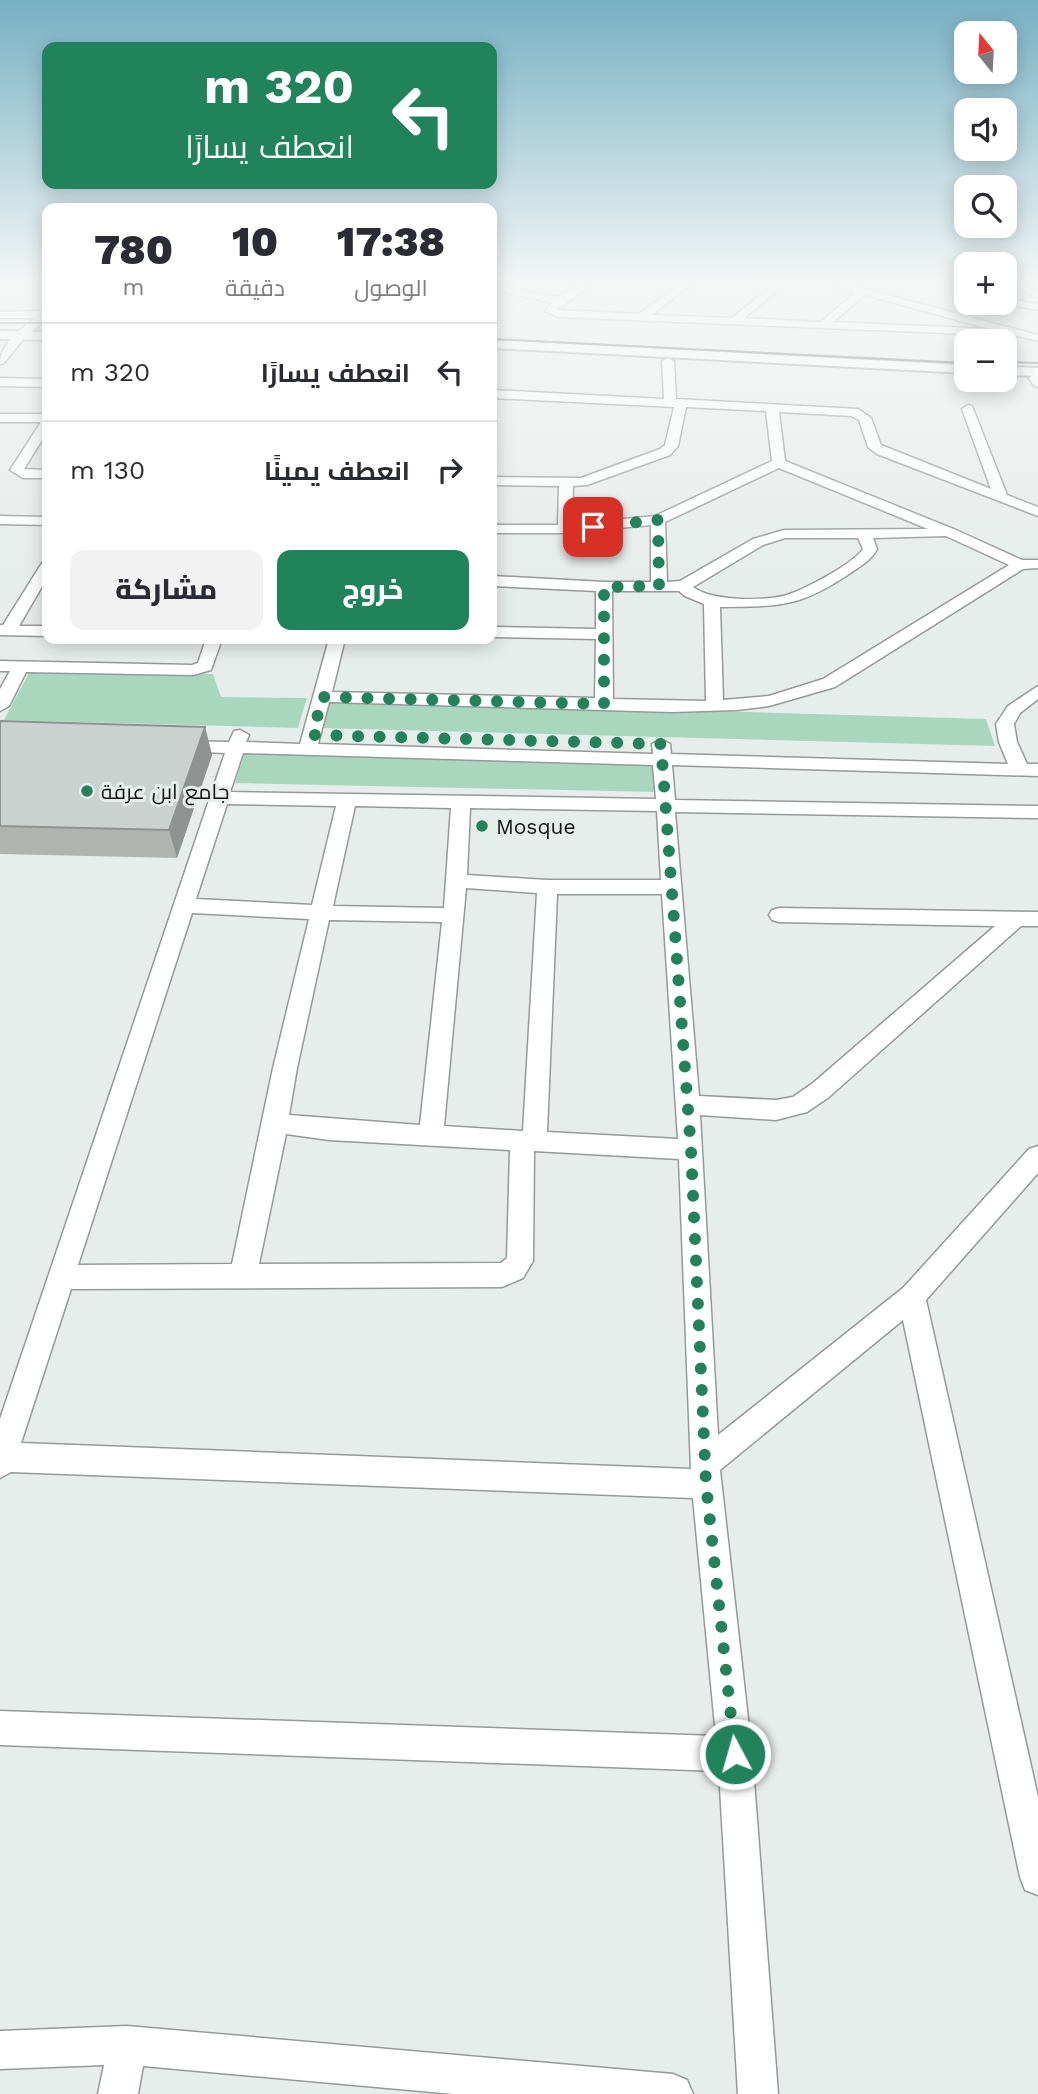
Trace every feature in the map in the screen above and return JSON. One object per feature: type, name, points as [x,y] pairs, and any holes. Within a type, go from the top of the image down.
[{"type":"street","points":[[497,481],[566,483],[594,480],[665,452],[675,439],[676,404],[672,383]]},
{"type":"street","points":[[497,394],[861,414],[875,446],[882,451],[1038,512]]},
{"type":"street","points":[[772,408],[779,463]]},
{"type":"street","points":[[968,409],[1001,497]]},
{"type":"street","points":[[0,418],[42,420]]},
{"type":"street","points":[[42,428],[17,470],[23,474],[42,474]]},
{"type":"street","points":[[497,529],[565,529],[658,520],[779,463],[951,533],[1020,565],[1038,565]]},
{"type":"street","points":[[565,529],[566,483]]},
{"type":"street","points":[[0,520],[42,521]]},
{"type":"street","points":[[658,520],[659,586]]},
{"type":"street","points":[[497,580],[604,587],[683,586],[769,537],[784,534],[951,533]]},
{"type":"street","points":[[683,586],[690,593],[712,602],[784,601],[799,598],[866,556],[870,549],[864,534]]},
{"type":"street","points":[[322,697],[715,705],[781,699],[805,694],[829,683],[1020,565]]},
{"type":"street","points":[[4,630],[42,573]]},
{"type":"street","points":[[604,587],[604,704]]},
{"type":"street","points":[[712,602],[715,705]]},
{"type":"street","points":[[4,630],[42,631]]},
{"type":"street","points":[[497,632],[605,634]]},
{"type":"street","points":[[0,666],[193,670],[205,666],[212,644]]},
{"type":"street","points":[[310,742],[336,644]]},
{"type":"street","points":[[0,706],[20,667]]},
{"type":"street","points":[[1023,765],[1004,734],[1004,722],[1011,710],[1038,691]]},
{"type":"street","points":[[170,738],[662,751],[1023,765],[1038,755]]},
{"type":"street","points":[[238,740],[1,1459],[706,1473],[912,1297],[1038,1156]]},
{"type":"street","points":[[662,751],[691,1150],[706,1473],[735,1754],[758,2094]]},
{"type":"street","points":[[219,798],[1038,813]]},
{"type":"street","points":[[243,1276],[285,1068],[347,799]]},
{"type":"street","points":[[431,1135],[457,881],[461,801]]},
{"type":"street","points":[[457,881],[547,887],[672,887]]},
{"type":"street","points":[[61,1277],[502,1275],[514,1270],[520,1261],[547,887]]},
{"type":"street","points":[[184,905],[321,913],[453,915]]},
{"type":"street","points":[[779,915],[1027,918]]},
{"type":"street","points":[[687,1105],[776,1110],[799,1104],[821,1090],[1027,918]]},
{"type":"street","points":[[276,1123],[318,1129],[691,1150]]},
{"type":"street","points":[[912,1297],[1038,1877]]},
{"type":"street","points":[[0,1728],[735,1754]]},
{"type":"street","points":[[0,2049],[127,2045],[673,2094]]},
{"type":"street","points":[[118,2094],[127,2045]]},
{"type":"green space","points":[[30,671],[213,674],[221,697],[307,698],[298,728],[4,720]]},
{"type":"green space","points":[[326,700],[986,719],[995,746],[321,728]]},
{"type":"green space","points":[[244,754],[654,763],[656,792],[235,783]]},
{"type":"building","points":[[0,721],[205,727],[169,830],[0,826]]},
{"type":"place","name":"جامع ابن عرفة","points":[[87,791]]},
{"type":"place","name":"Mosque","points":[[482,826]]},
{"type":"route","points":[[593,527],[658,520],[659,586],[604,587],[604,704],[322,697],[313,735],[661,744],[691,1150],[706,1484],[735,1754]]}]
